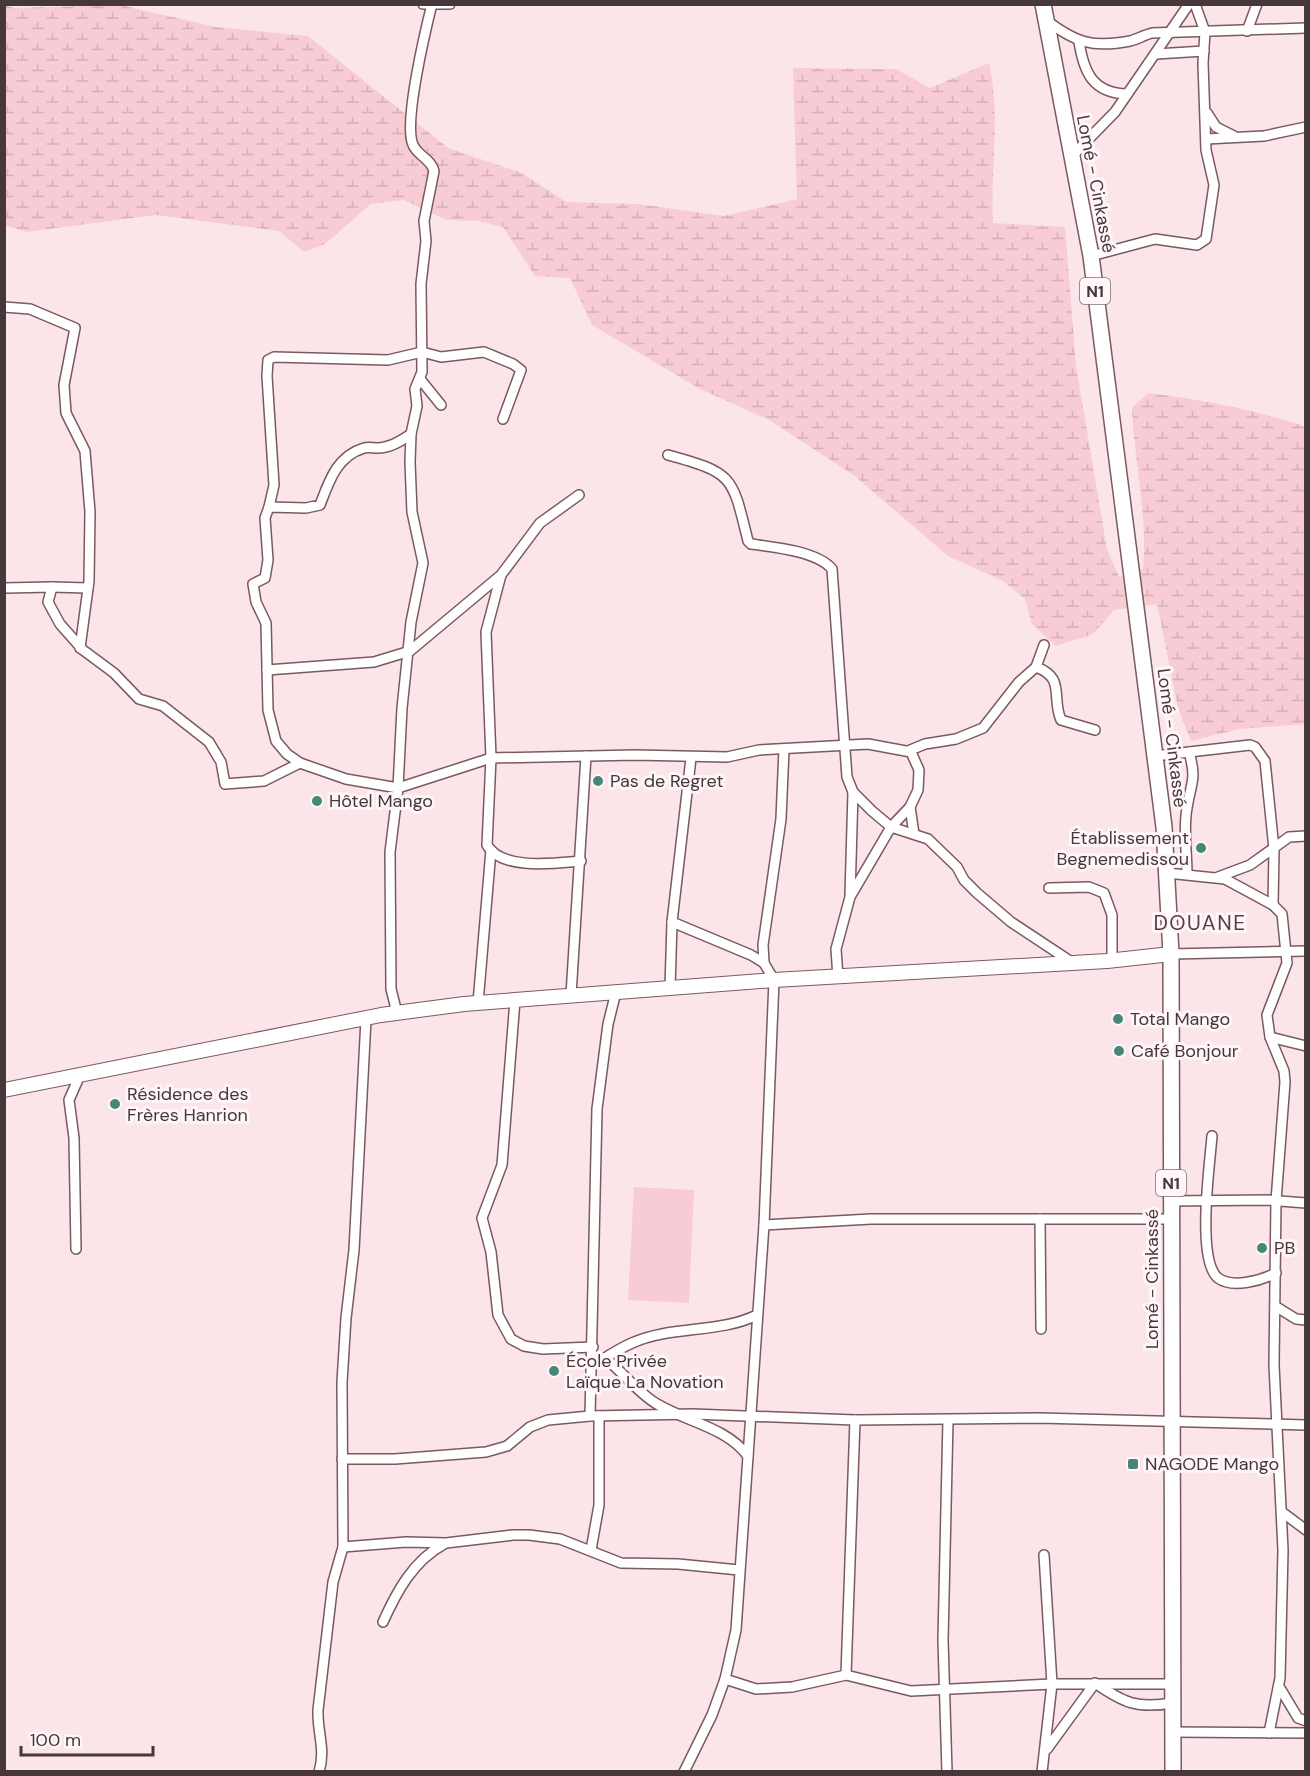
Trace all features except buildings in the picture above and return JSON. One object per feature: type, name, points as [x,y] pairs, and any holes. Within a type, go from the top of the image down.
[{"type":"highway","name":"Lomé - Cinkassé","points":[[1044,12],[1091,256],[1155,756],[1167,873],[1171,954],[1173,1772]]},
{"type":"main road","points":[[4,1090],[397,1013],[478,1003],[774,980],[1112,961],[1171,954]]},
{"type":"street","points":[[397,1013],[391,989],[390,852],[398,788],[402,708],[410,651],[411,622],[423,563],[412,512],[411,434],[417,406],[415,389],[420,378],[422,352],[421,284],[426,241],[424,221],[434,171],[433,165],[416,150],[411,136],[427,5],[450,4]]},
{"type":"street","points":[[1071,157],[1115,112],[1170,35],[1189,4]]},
{"type":"street","points":[[1091,256],[1132,247],[1155,239],[1197,245],[1204,242],[1213,199],[1206,139],[1205,32],[1195,4]]},
{"type":"street","points":[[1247,31],[1257,4]]},
{"type":"street","points":[[1044,12],[1080,42],[1085,71],[1090,77],[1106,91],[1127,94]]},
{"type":"street","points":[[1080,42],[1130,41],[1152,33],[1170,35],[1305,28]]},
{"type":"street","points":[[1156,54],[1204,51]]},
{"type":"street","points":[[1207,113],[1216,127],[1239,138]]},
{"type":"street","points":[[1206,139],[1264,136],[1305,128]]},
{"type":"street","points":[[4,307],[28,309],[75,328],[64,385],[66,413],[82,443],[87,462],[90,513],[88,588],[80,648]]},
{"type":"street","points":[[503,419],[520,374],[520,368],[484,352],[441,357],[422,352],[388,360],[291,356],[268,360],[267,389],[274,485],[265,519],[268,569],[265,578],[253,584],[252,590],[266,623],[268,710],[276,741],[287,754],[300,763],[346,779],[398,788],[491,758],[727,757],[759,750],[868,744],[908,751],[913,755],[919,770],[918,790],[910,807],[891,826],[850,897]]},
{"type":"street","points":[[420,378],[441,405]]},
{"type":"street","points":[[270,507],[306,508],[320,505],[331,474],[345,457],[364,448],[381,448],[403,441],[411,434]]},
{"type":"street","points":[[668,455],[712,467],[727,478],[740,506],[748,541],[751,544],[787,549],[826,563],[832,569],[847,777],[853,792],[850,897],[836,949],[838,977]]},
{"type":"street","points":[[267,670],[374,662],[410,651],[501,575],[540,523],[579,495]]},
{"type":"street","points":[[478,1003],[490,850],[487,828],[491,758],[486,632],[501,575]]},
{"type":"street","points":[[52,587],[48,602],[60,624],[80,648],[114,673],[139,699],[163,706],[209,742],[221,762],[225,784],[264,781],[300,763]]},
{"type":"street","points":[[4,588],[88,588]]},
{"type":"street","points":[[908,751],[925,744],[976,733],[983,728],[1019,682],[1036,667],[1044,645]]},
{"type":"street","points":[[1036,667],[1048,671],[1054,678],[1061,720],[1095,730]]},
{"type":"street","points":[[1155,756],[1250,745],[1260,752],[1265,761],[1274,849],[1273,905]]},
{"type":"street","points":[[684,1772],[712,1715],[725,1679],[736,1630],[764,1225],[774,980],[764,963],[763,945],[783,796],[784,749]]},
{"type":"street","points":[[1187,874],[1187,808],[1194,786],[1193,766],[1189,752]]},
{"type":"street","points":[[571,995],[586,756]]},
{"type":"street","points":[[670,988],[672,922],[691,758]]},
{"type":"street","points":[[853,792],[891,826],[928,839],[957,867],[971,888],[1011,922],[1072,963]]},
{"type":"street","points":[[910,807],[914,834]]},
{"type":"street","points":[[1218,877],[1241,870],[1289,837],[1305,836]]},
{"type":"street","points":[[490,850],[529,865],[581,861]]},
{"type":"street","points":[[1167,873],[1218,877],[1273,905],[1282,914],[1287,951],[1287,963],[1267,1015],[1270,1037],[1280,1059],[1285,1083],[1276,1201],[1274,1365],[1282,1512],[1280,1688],[1269,1734]]},
{"type":"street","points":[[1049,888],[1089,887],[1104,893],[1112,915],[1112,961]]},
{"type":"street","points":[[672,922],[729,944],[764,963]]},
{"type":"street","points":[[1171,954],[1304,951]]},
{"type":"street","points":[[591,1550],[599,1504],[592,1366],[597,1109],[608,1024],[616,992]]},
{"type":"street","points":[[515,1000],[502,1166],[482,1218],[491,1252],[498,1315],[510,1339],[524,1346],[543,1349],[593,1347]]},
{"type":"street","points":[[319,1772],[323,1743],[317,1722],[318,1710],[333,1582],[342,1547],[345,1318],[354,1250],[366,1019]]},
{"type":"street","points":[[1270,1037],[1305,1046]]},
{"type":"street","points":[[76,1249],[74,1138],[69,1100],[80,1075]]},
{"type":"street","points":[[1212,1136],[1207,1201],[1210,1265],[1217,1277],[1227,1281],[1260,1280],[1276,1273]]},
{"type":"street","points":[[1171,1201],[1305,1203]]},
{"type":"street","points":[[1040,1219],[1041,1329]]},
{"type":"street","points":[[764,1225],[825,1220],[1172,1219]]},
{"type":"street","points":[[1275,1306],[1296,1318],[1305,1320]]},
{"type":"street","points":[[592,1366],[633,1342],[654,1336],[739,1324],[758,1315]]},
{"type":"street","points":[[605,1358],[649,1399],[676,1414],[726,1436],[740,1446],[748,1456]]},
{"type":"street","points":[[342,1458],[396,1459],[486,1452],[507,1446],[530,1427],[548,1420],[595,1416],[676,1414],[855,1420],[1171,1420],[1305,1425]]},
{"type":"street","points":[[846,1675],[855,1420]]},
{"type":"street","points":[[946,1772],[943,1690],[948,1420]]},
{"type":"street","points":[[1282,1512],[1305,1530]]},
{"type":"street","points":[[342,1547],[406,1542],[446,1543],[513,1535],[554,1538],[621,1563],[678,1563],[739,1570]]},
{"type":"street","points":[[383,1622],[402,1583],[427,1556],[446,1543]]},
{"type":"street","points":[[1042,1772],[1052,1684],[1044,1555]]},
{"type":"street","points":[[725,1679],[756,1689],[792,1687],[846,1675],[911,1691],[1052,1684],[1172,1684]]},
{"type":"street","points":[[1095,1683],[1131,1705],[1153,1706],[1172,1703]]},
{"type":"street","points":[[1046,1751],[1095,1683]]},
{"type":"street","points":[[1280,1688],[1298,1718],[1305,1721]]},
{"type":"street","points":[[1173,1732],[1305,1733]]},
{"type":"green space","points":[[5,5],[14,8],[120,5],[216,27],[308,36],[448,148],[522,173],[566,202],[638,204],[724,216],[797,199],[793,68],[896,69],[930,88],[989,63],[995,123],[993,223],[1065,227],[1076,366],[1107,549],[1119,577],[1143,569],[1144,529],[1132,408],[1148,393],[1227,406],[1305,426],[1305,724],[1239,729],[1191,741],[1178,708],[1157,604],[1114,610],[1093,634],[1056,646],[1032,624],[1025,599],[1003,581],[948,556],[852,474],[769,420],[700,389],[592,325],[570,278],[535,276],[503,227],[478,221],[446,220],[404,200],[371,204],[325,244],[304,252],[279,231],[156,215],[26,232],[5,225]]},
{"type":"green space","points":[[634,1187],[694,1190],[689,1303],[628,1300]]},
{"type":"place","name":"Pas de Regret","points":[[598,781]]},
{"type":"place","name":"Hôtel Mango","points":[[317,801]]},
{"type":"place","name":"Établissement Begnemedissou","points":[[1201,848]]},
{"type":"place","name":"Total Mango","points":[[1118,1019]]},
{"type":"place","name":"Café Bonjour","points":[[1119,1051]]},
{"type":"place","name":"Résidence des Frères Hanrion","points":[[115,1104]]},
{"type":"place","name":"PB","points":[[1262,1248]]},
{"type":"place","name":"École Privée Laïque La Novation","points":[[554,1371]]},
{"type":"place","name":"NAGODE Mango","points":[[1133,1464]]},
{"type":"district","name":"DOUANE","points":[[1200,923]]}]
